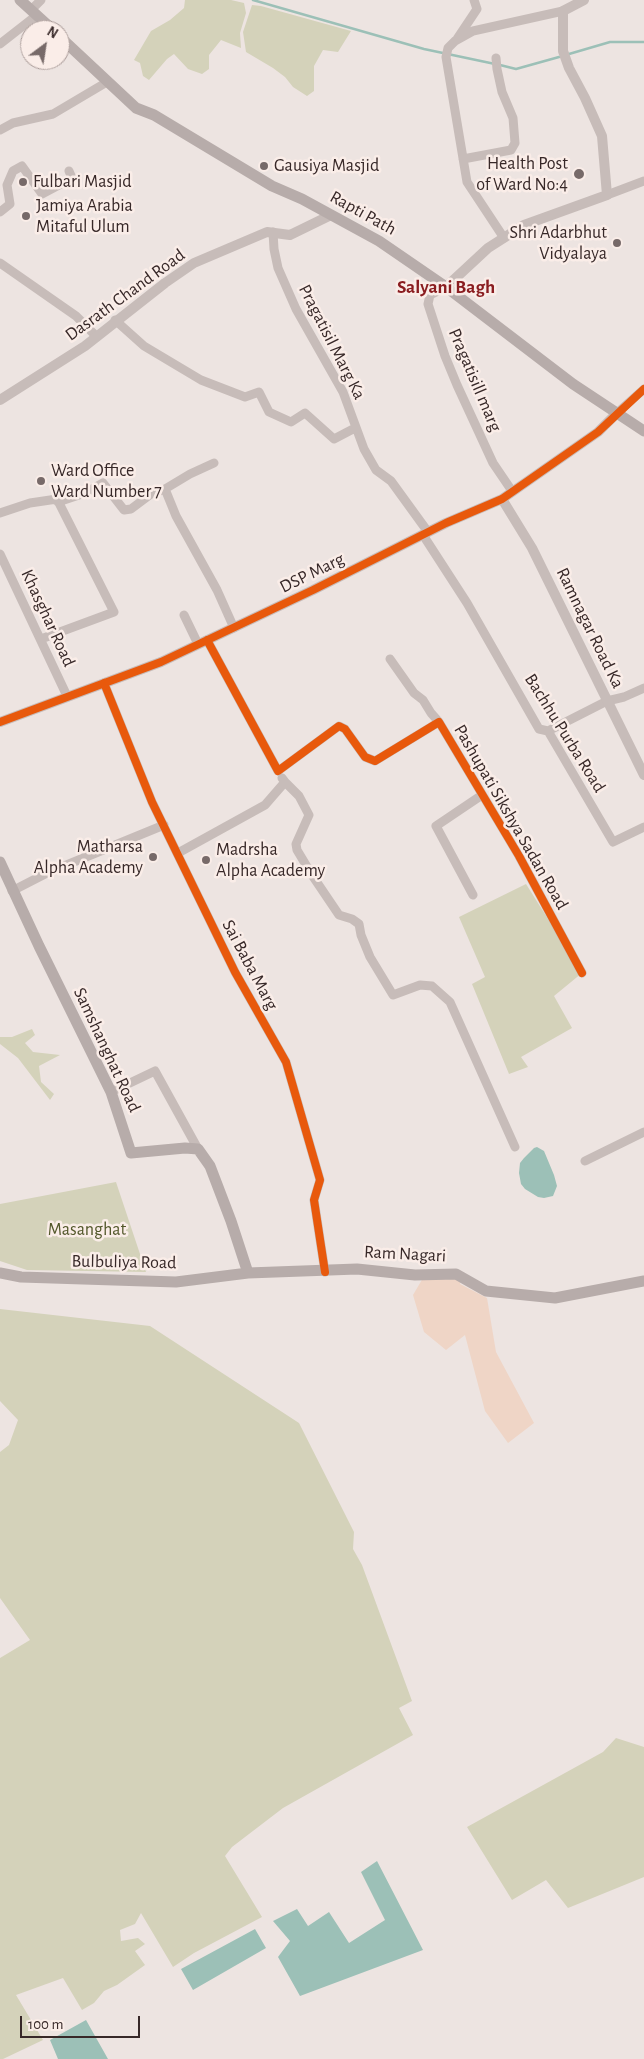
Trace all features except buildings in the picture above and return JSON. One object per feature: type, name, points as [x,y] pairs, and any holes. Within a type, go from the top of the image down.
[{"type":"main road","points":[[20,0],[42,20]]},
{"type":"main road","name":"Rapti Path","points":[[70,47],[136,108],[154,115],[272,186],[364,231],[446,287],[537,358],[644,431]]},
{"type":"main road","name":"Samshanghat Road","points":[[0,862],[3,874],[111,1092],[132,1153],[185,1148],[198,1150]]},
{"type":"main road","points":[[198,1150],[210,1166],[248,1273]]},
{"type":"main road","name":"Ram Nagari","points":[[248,1273],[325,1272],[357,1269],[415,1275],[456,1274],[486,1291],[555,1298],[644,1281]]},
{"type":"main road","name":"Bulbuliya Road","points":[[0,1273],[21,1276],[176,1282],[248,1273]]},
{"type":"street","points":[[0,44],[34,13],[41,0]]},
{"type":"street","points":[[474,0],[476,8],[447,52],[467,182],[504,238]]},
{"type":"street","points":[[455,41],[473,31],[563,11],[584,0]]},
{"type":"street","points":[[563,11],[563,51],[568,68],[585,98],[602,136],[607,195]]},
{"type":"street","points":[[463,159],[510,150],[516,143],[513,118],[502,92],[496,58]]},
{"type":"street","points":[[0,130],[13,123],[53,114],[107,82]]},
{"type":"street","points":[[0,212],[10,204],[7,185],[13,171],[22,166],[42,194],[72,178],[69,171]]},
{"type":"street","points":[[446,287],[481,254],[524,225],[644,182]]},
{"type":"street","name":"Dasrath Chand Road","points":[[0,400],[59,364],[165,282],[194,263],[267,232],[290,235],[331,215]]},
{"type":"street","name":"Pragatisil Marg Ka","points":[[273,232],[278,268],[296,309],[343,392],[355,428],[376,470],[391,481],[425,533]]},
{"type":"street","points":[[0,263],[76,316],[96,336]]},
{"type":"street","name":"Pragatisill marg","points":[[446,287],[430,295],[428,304],[430,312],[445,356],[485,446],[493,463],[512,491]]},
{"type":"street","points":[[115,320],[144,346],[201,380],[245,397],[259,392],[269,412],[291,422],[304,413],[334,439],[355,428]]},
{"type":"street","points":[[617,413],[644,389]]},
{"type":"street","name":"DSP Marg","points":[[0,722],[162,662],[425,533],[502,499],[598,432],[617,413]]},
{"type":"street","points":[[58,502],[85,493],[103,483],[124,510],[131,509],[151,494],[165,489],[190,474],[214,463]]},
{"type":"street","points":[[165,489],[176,516],[217,590],[234,628]]},
{"type":"street","points":[[0,513],[46,500],[57,499],[114,612],[41,639]]},
{"type":"street","name":"Ramnagar Road Ka","points":[[502,499],[532,548],[644,775]]},
{"type":"street","name":"Bachhu Purba Road","points":[[425,533],[539,729],[548,731],[613,842],[644,827]]},
{"type":"street","name":"Khasghar Road","points":[[0,554],[67,696]]},
{"type":"street","points":[[184,615],[203,642],[278,771],[285,782],[299,796],[304,809],[310,815],[296,844],[297,850],[312,875],[339,915],[352,919],[358,924],[370,957],[392,995],[420,985],[432,986],[450,1002],[515,1147]]},
{"type":"street","points":[[390,659],[414,693],[423,700],[439,722]]},
{"type":"street","name":"Sai Baba Marg","points":[[104,683],[152,802],[235,972],[286,1062],[320,1180],[314,1200],[325,1272]]},
{"type":"street","points":[[548,731],[607,701],[624,697],[644,688]]},
{"type":"street","name":"Pashupati Sikshya Sadan Road","points":[[278,771],[339,726],[344,729],[365,757],[375,761],[439,722],[520,856],[582,973]]},
{"type":"street","points":[[178,853],[265,805],[285,782]]},
{"type":"street","points":[[473,895],[436,826],[482,796]]},
{"type":"street","points":[[12,890],[47,873],[164,825]]},
{"type":"street","points":[[111,1092],[155,1071],[198,1150]]},
{"type":"street","points":[[585,1161],[644,1132]]},
{"type":"green space","points":[[185,0],[231,0],[244,3],[246,13],[240,33],[241,48],[221,40],[209,55],[209,69],[202,74],[188,69],[174,54],[167,59],[149,80],[143,76],[140,63],[134,60],[151,31],[170,20],[184,8]]},
{"type":"green space","points":[[252,5],[351,31],[338,52],[323,50],[314,66],[314,91],[307,96],[293,87],[285,77],[273,68],[246,52],[243,32]]},
{"type":"green space","points":[[526,884],[582,973],[554,996],[572,1028],[521,1057],[528,1067],[509,1074],[472,984],[485,977],[459,917]]},
{"type":"green space","points":[[32,1029],[35,1035],[25,1043],[33,1052],[60,1055],[39,1066],[41,1082],[54,1094],[50,1100],[18,1058],[0,1044],[0,1037],[12,1037]]},
{"type":"green space","name":"Masanghat","points":[[116,1182],[146,1272],[27,1270],[0,1261],[0,1204]]},
{"type":"green space","points":[[0,1309],[150,1326],[299,1423],[354,1532],[353,1549],[362,1565],[412,1701],[399,1708],[413,1735],[283,1808],[232,1847],[225,1856],[262,1917],[194,1953],[173,1967],[141,1913],[135,1924],[120,1930],[121,1941],[138,1938],[145,1944],[135,1951],[145,1965],[117,1985],[104,1991],[94,2003],[82,2010],[63,1978],[16,1995],[43,2040],[3,2059],[0,2059],[0,1658],[30,1640],[0,1598],[0,1452],[9,1445],[18,1420],[0,1401]]},
{"type":"green space","points":[[616,1738],[644,1747],[644,1877],[568,1908],[546,1880],[512,1900],[467,1827],[603,1752]]},
{"type":"sand","points":[[463,1277],[460,1284],[487,1298],[496,1352],[534,1423],[508,1443],[485,1411],[465,1335],[446,1350],[424,1332],[413,1295],[423,1278]]},
{"type":"water","points":[[537,1147],[544,1151],[554,1175],[557,1186],[553,1196],[538,1197],[525,1189],[521,1184],[520,1163]]},
{"type":"water","points":[[377,1861],[423,1950],[300,1996],[278,1957],[290,1941],[273,1921],[297,1909],[308,1926],[329,1912],[349,1943],[385,1920],[361,1872]]},
{"type":"water","points":[[255,1929],[266,1948],[193,1990],[181,1969]]},
{"type":"water","points":[[86,2020],[108,2059],[58,2059],[50,2040]]},
{"type":"waterway","points":[[253,0],[424,49],[495,64]]},
{"type":"waterway","points":[[569,54],[610,42],[644,42]]},
{"type":"waterway","points":[[500,65],[516,69],[559,57]]},
{"type":"cycle path","points":[[0,722],[161,662],[313,590],[446,523],[502,499],[598,432],[644,389]]},
{"type":"cycle path","points":[[207,640],[278,771],[339,726],[345,729],[365,757],[375,761],[439,722],[519,856],[582,973]]},
{"type":"cycle path","points":[[104,683],[152,802],[235,972],[286,1062],[320,1180],[314,1200],[325,1272]]},
{"type":"place","name":"Gausiya Masjid","points":[[264,166]]},
{"type":"place","name":"Health Post of Ward No:4","points":[[579,174]]},
{"type":"place","name":"Fulbari Masjid","points":[[23,182]]},
{"type":"place","name":"Jamiya Arabia Mitaful Ulum","points":[[26,216]]},
{"type":"place","name":"Shri Adarbhut Vidyalaya","points":[[617,243]]},
{"type":"place","name":"Ward Office Ward Number 7","points":[[41,481]]},
{"type":"place","name":"Matharsa Alpha Academy","points":[[153,857]]},
{"type":"place","name":"Madrsha Alpha Academy","points":[[206,860]]},
{"type":"district","name":"Salyani Bagh","points":[[446,287]]}]
